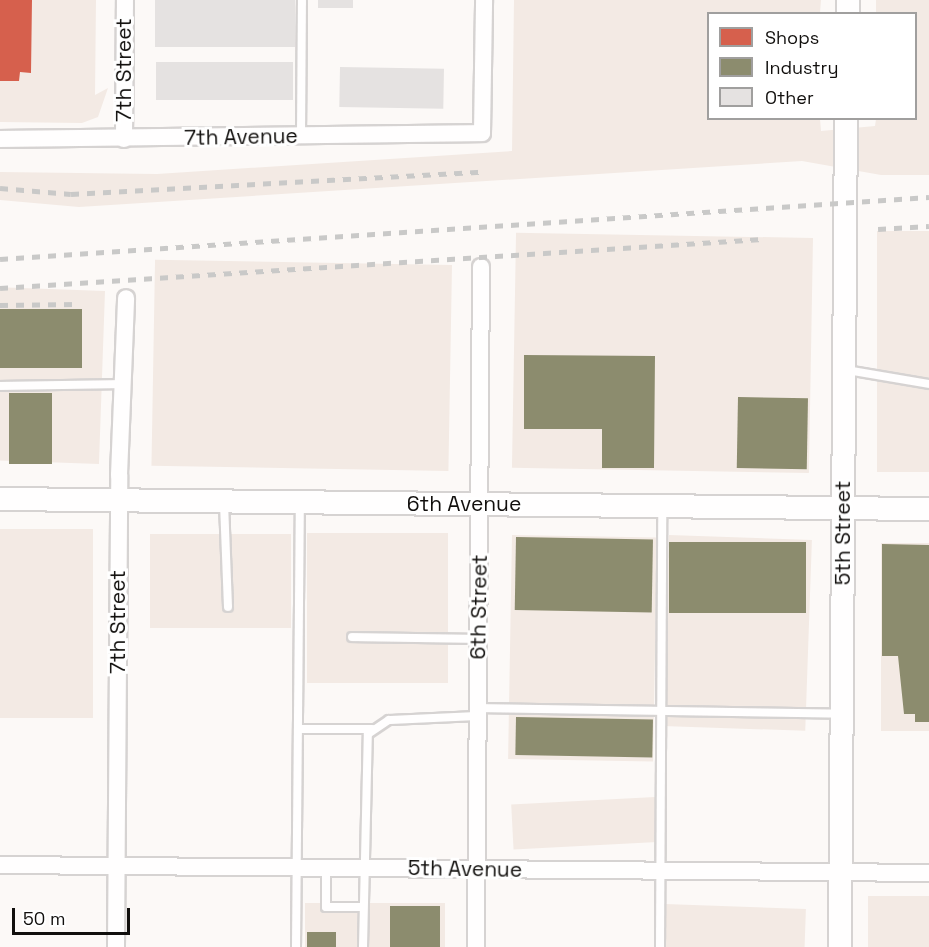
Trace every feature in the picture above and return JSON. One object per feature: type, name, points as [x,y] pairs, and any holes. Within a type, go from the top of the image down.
[{"type":"street","name":"7th Street","points":[[124,139],[125,0]]},
{"type":"street","name":"7th Avenue","points":[[0,139],[482,133],[484,0]]},
{"type":"street","name":"5th Street","points":[[840,947],[846,120]]},
{"type":"street","name":"6th Street","points":[[476,947],[482,267]]},
{"type":"street","name":"7th Street","points":[[116,947],[119,501],[126,297]]},
{"type":"street","name":"6th Avenue","points":[[0,499],[929,509]]},
{"type":"street","name":"5th Avenue","points":[[0,865],[929,873]]},
{"type":"lane","points":[[300,136],[302,0]]},
{"type":"lane","points":[[843,369],[929,384]]},
{"type":"lane","points":[[0,386],[122,384]]},
{"type":"lane","points":[[224,502],[228,607]]},
{"type":"lane","points":[[296,947],[300,503]]},
{"type":"lane","points":[[660,947],[662,506]]},
{"type":"lane","points":[[352,637],[479,639]]},
{"type":"lane","points":[[298,729],[372,729],[400,718],[478,712],[661,711],[841,714]]},
{"type":"lane","points":[[363,947],[364,748],[372,729]]},
{"type":"lane","points":[[326,868],[326,907],[363,907]]},
{"type":"shaded area","points":[[0,0],[96,0],[95,95],[108,88],[98,117],[82,123],[0,122]]},
{"type":"shaded area","points":[[514,0],[821,0],[820,12],[707,12],[707,120],[820,120],[821,131],[875,126],[876,120],[917,120],[917,12],[876,12],[876,0],[929,0],[929,175],[881,175],[802,161],[79,207],[0,200],[0,172],[157,174],[512,151]]},
{"type":"shaded area","points":[[877,231],[929,231],[929,472],[877,472]]},
{"type":"shaded area","points":[[516,233],[813,238],[809,473],[512,468]]},
{"type":"shaded area","points":[[155,260],[452,265],[448,471],[151,466]]},
{"type":"shaded area","points":[[0,287],[105,291],[99,464],[0,460]]},
{"type":"shaded area","points":[[0,529],[93,529],[93,718],[0,718]]},
{"type":"shaded area","points":[[307,533],[448,533],[448,683],[307,683]]},
{"type":"shaded area","points":[[150,534],[291,534],[291,628],[150,628]]},
{"type":"shaded area","points":[[512,535],[657,538],[653,761],[508,759]]},
{"type":"shaded area","points":[[669,535],[812,540],[805,731],[662,726]]},
{"type":"shaded area","points":[[881,543],[929,543],[929,731],[881,731]]},
{"type":"shaded area","points":[[655,797],[657,842],[514,849],[511,805]]},
{"type":"shaded area","points":[[868,896],[929,896],[929,947],[868,947]]},
{"type":"shaded area","points":[[305,903],[445,903],[445,947],[305,947]]},
{"type":"shaded area","points":[[665,904],[806,909],[805,947],[663,947]]},
{"type":"building: Shops","points":[[0,0],[32,0],[31,73],[20,72],[19,81],[0,81]]},
{"type":"building: Industry","points":[[0,309],[82,309],[82,368],[0,368]]},
{"type":"building: Industry","points":[[524,355],[655,356],[654,468],[602,468],[602,429],[524,429]]},
{"type":"building: Industry","points":[[9,393],[52,393],[52,464],[9,464]]},
{"type":"building: Industry","points":[[738,397],[808,398],[807,469],[737,468]]},
{"type":"building: Industry","points":[[516,537],[653,539],[652,612],[515,610]]},
{"type":"building: Industry","points":[[669,542],[806,542],[806,613],[669,613]]},
{"type":"building: Industry","points":[[882,544],[929,545],[929,722],[915,722],[915,714],[904,714],[898,656],[882,656]]},
{"type":"building: Industry","points":[[516,717],[653,719],[652,757],[515,755]]},
{"type":"building: Industry","points":[[390,906],[440,906],[440,947],[390,947]]},
{"type":"building: Industry","points":[[307,932],[336,932],[336,947],[307,947]]},
{"type":"building: Other","points":[[155,0],[295,0],[295,47],[155,47]]},
{"type":"building: Other","points":[[318,0],[353,0],[353,8],[318,8]]},
{"type":"building: Other","points":[[156,62],[293,62],[293,100],[156,100]]},
{"type":"building: Other","points":[[340,67],[444,69],[443,109],[339,107]]},
{"type":"railway","points":[[0,188],[71,194],[481,172]]},
{"type":"railway","points":[[0,259],[929,197]]},
{"type":"railway","points":[[878,229],[929,226]]},
{"type":"railway","points":[[0,288],[762,239]]},
{"type":"railway","points":[[0,305],[78,304]]}]
